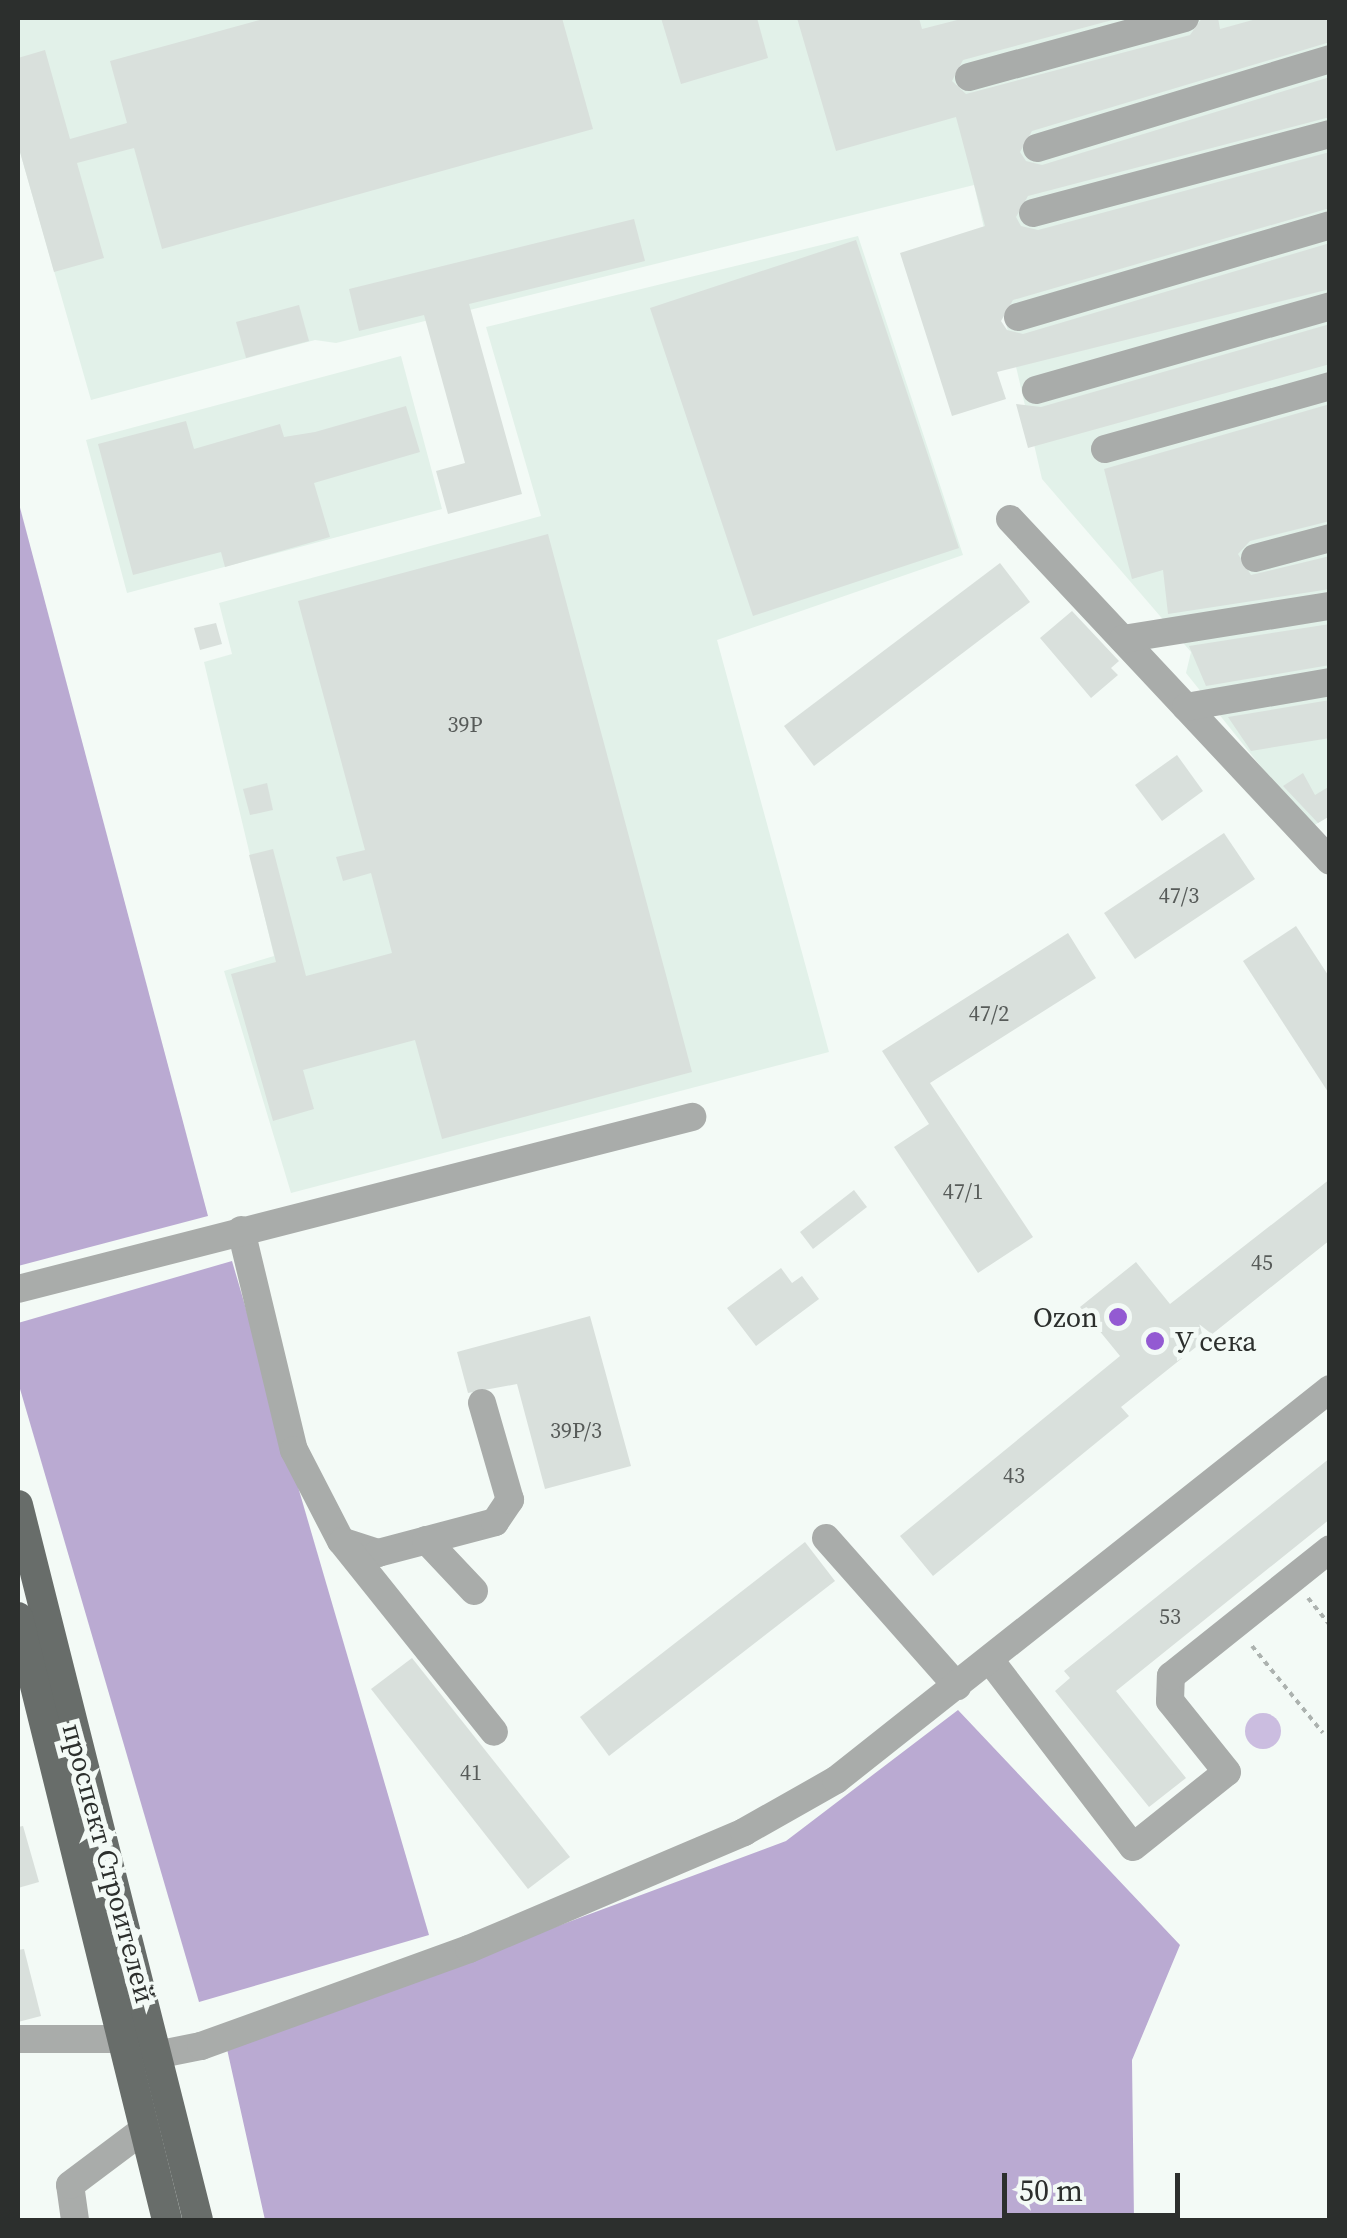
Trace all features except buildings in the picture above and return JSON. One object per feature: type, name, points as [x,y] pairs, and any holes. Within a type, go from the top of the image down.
[{"type":"main road","name":"проспект Строителей","points":[[18,1505],[137,2051],[146,2128],[168,2220]]},
{"type":"main road","name":"проспект Строителей","points":[[18,1617],[137,2051],[198,2220]]},
{"type":"street","points":[[969,77],[1185,18]]},
{"type":"street","points":[[1038,148],[1330,59]]},
{"type":"street","points":[[1033,213],[1330,134]]},
{"type":"street","points":[[1018,317],[1330,225]]},
{"type":"street","points":[[1036,390],[1330,306]]},
{"type":"street","points":[[1105,449],[1330,386]]},
{"type":"street","points":[[1010,519],[1330,861]]},
{"type":"street","points":[[1255,558],[1330,538]]},
{"type":"street","points":[[1122,639],[1330,606]]},
{"type":"street","points":[[1186,707],[1330,682]]},
{"type":"street","points":[[18,1289],[692,1118]]},
{"type":"street","points":[[242,1230],[294,1450],[341,1541],[494,1732]]},
{"type":"street","points":[[18,2039],[137,2051],[201,2046],[656,1872],[836,1780],[1330,1389]]},
{"type":"street","points":[[341,1541],[378,1553],[495,1522],[510,1500],[482,1404]]},
{"type":"street","points":[[826,1538],[956,1686]]},
{"type":"street","points":[[426,1540],[474,1591]]},
{"type":"street","points":[[990,1660],[1133,1848],[1227,1772],[1170,1701],[1166,1685],[1330,1549]]},
{"type":"street","points":[[75,2220],[70,2186],[146,2128]]},
{"type":"path","points":[[1292,1579],[1330,1625]]},
{"type":"path","points":[[1243,1634],[1322,1732]]},
{"type":"shaded area","points":[[18,18],[1329,18],[1329,816],[1310,828],[1186,673],[1191,652],[1042,479],[974,185],[336,343],[315,340],[91,400],[18,145]]},
{"type":"shaded area","points":[[858,236],[963,555],[717,640],[829,1052],[291,1193],[224,971],[274,956],[204,662],[232,654],[219,603],[541,516],[486,327]]},
{"type":"shaded area","points":[[401,356],[442,509],[127,593],[86,440]]},
{"type":"shaded area","points":[[18,500],[208,1216],[18,1266]]},
{"type":"shaded area","points":[[232,1261],[429,1935],[199,2002],[18,1382],[18,1323]]},
{"type":"shaded area","points":[[958,1710],[1180,1945],[1132,2060],[1134,2220],[265,2220],[227,2049],[786,1841]]},
{"type":"shaded area","points":[[1263,1713],[1276,1718],[1281,1731],[1276,1744],[1263,1749],[1250,1744],[1245,1731],[1250,1718]]},
{"type":"place","name":"Ozon","points":[[1118,1317]]},
{"type":"place","name":"У сека","points":[[1155,1341]]}]
